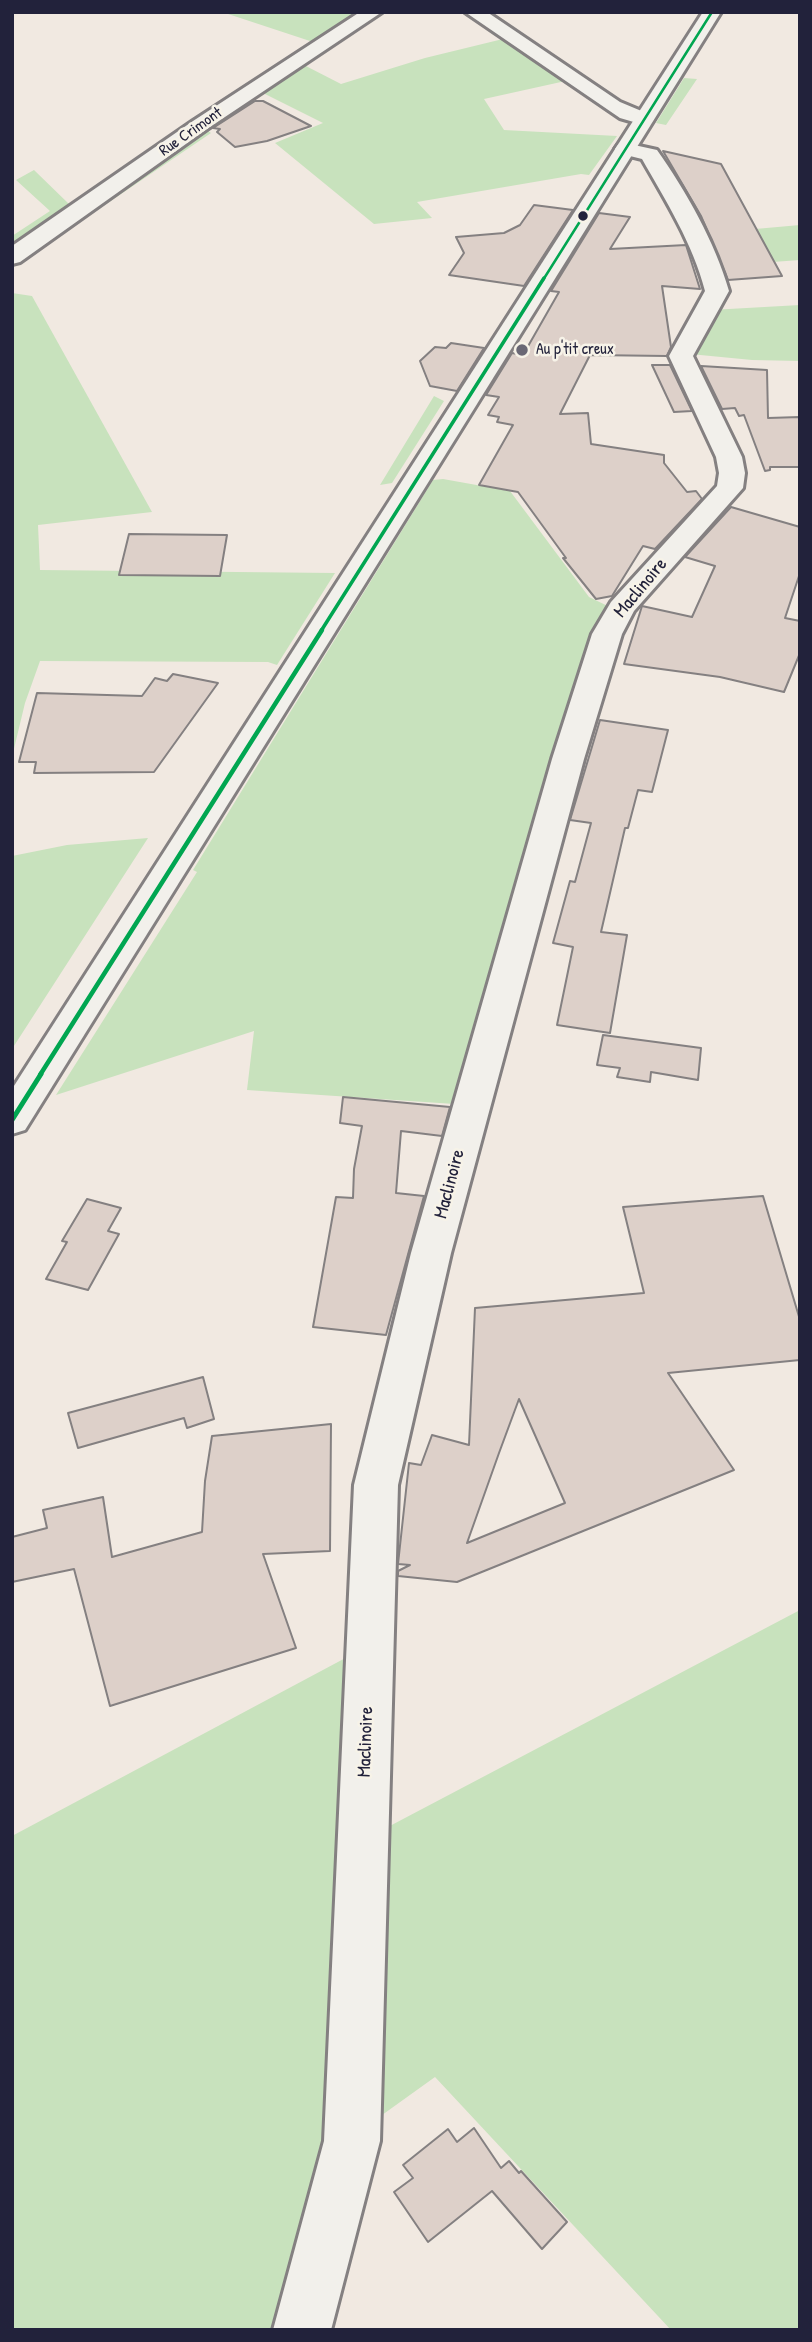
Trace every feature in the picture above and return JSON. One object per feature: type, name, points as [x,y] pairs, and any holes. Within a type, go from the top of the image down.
[{"type":"street","name":"Rue Crimont","points":[[12,257],[223,109],[373,12]]},
{"type":"street","points":[[474,12],[628,114],[635,134]]},
{"type":"street","points":[[12,1119],[712,12]]},
{"type":"street","name":"Maclinoire","points":[[302,2330],[352,2141],[376,1485],[432,1253],[568,759],[607,634],[621,608],[730,488],[734,472],[727,448],[686,377],[681,356],[717,291],[715,280],[687,218],[650,153],[635,134]]},
{"type":"green space","points":[[222,12],[360,12],[12,249],[12,236],[50,211],[16,180],[34,170],[70,205],[313,42]]},
{"type":"green space","points":[[507,38],[570,80],[484,99],[504,130],[617,136],[589,175],[581,174],[417,202],[432,218],[374,224],[275,143],[323,123],[259,91],[300,63],[341,84],[425,58]]},
{"type":"green space","points":[[684,78],[697,79],[666,125],[656,123]]},
{"type":"green space","points":[[204,128],[211,133],[12,268],[12,260]]},
{"type":"green space","points":[[800,225],[800,260],[718,266],[699,234]]},
{"type":"green space","points":[[12,293],[32,296],[152,512],[38,525],[40,570],[335,573],[277,665],[268,662],[40,661],[25,703],[12,757]]},
{"type":"green space","points":[[800,305],[800,361],[690,354],[711,310]]},
{"type":"green space","points":[[434,396],[444,401],[392,483],[380,485]]},
{"type":"green space","points":[[443,479],[510,491],[589,597],[614,609],[469,1105],[247,1090],[254,1031],[56,1095],[197,872],[193,870],[433,480]]},
{"type":"green space","points":[[148,838],[12,1049],[12,856],[67,845]]},
{"type":"green space","points":[[800,1610],[800,2330],[671,2330],[435,2077],[357,2133],[367,1838]]},
{"type":"green space","points":[[366,1647],[337,2120],[284,2330],[12,2330],[12,1836]]},
{"type":"building","points":[[255,101],[263,101],[311,126],[267,141],[235,147],[217,132],[220,129],[213,128]]},
{"type":"building","points":[[663,151],[721,164],[782,276],[728,280],[701,216]]},
{"type":"building","points":[[534,205],[573,210],[524,286],[449,275],[464,253],[456,237],[504,233],[520,225]]},
{"type":"building","points":[[599,213],[630,217],[610,249],[686,245],[700,289],[662,286],[671,347],[667,356],[590,355],[560,414],[588,413],[591,444],[664,455],[664,463],[687,492],[696,491],[702,499],[655,549],[643,546],[612,596],[596,599],[563,558],[566,558],[518,492],[479,485],[513,425],[497,422],[499,417],[488,415],[499,397],[486,395],[512,353],[523,355],[559,292],[551,291]]},
{"type":"building","points":[[451,343],[484,348],[457,391],[430,386],[420,361],[435,347],[446,348]]},
{"type":"building","points":[[652,365],[670,365],[692,411],[674,412]]},
{"type":"building","points":[[701,366],[767,370],[768,418],[800,417],[800,467],[770,467],[770,470],[765,471],[744,415],[739,416],[735,408],[722,409]]},
{"type":"building","points":[[731,507],[800,527],[800,573],[785,618],[800,621],[800,653],[784,692],[720,677],[624,664],[642,606],[692,617],[715,566],[685,557]]},
{"type":"building","points":[[129,534],[227,535],[220,576],[119,575]]},
{"type":"building","points":[[173,674],[218,683],[154,772],[34,773],[36,762],[19,762],[37,693],[142,696],[155,678],[167,681]]},
{"type":"building","points":[[600,720],[668,730],[652,792],[638,790],[628,828],[625,828],[601,932],[627,935],[610,1033],[557,1025],[573,947],[553,943],[570,881],[575,882],[591,823],[570,820]]},
{"type":"building","points":[[603,1035],[701,1048],[698,1080],[651,1072],[650,1082],[617,1077],[620,1068],[597,1065]]},
{"type":"building","points":[[343,1097],[450,1107],[442,1136],[401,1131],[396,1193],[424,1196],[386,1335],[313,1327],[336,1197],[353,1198],[354,1169],[362,1126],[340,1123]]},
{"type":"building","points":[[763,1196],[800,1320],[800,1360],[668,1373],[734,1470],[457,1582],[398,1576],[398,1571],[410,1565],[398,1564],[409,1463],[421,1465],[432,1435],[469,1445],[475,1308],[644,1293],[623,1207]],"holes":[[[519,1399],[565,1503],[467,1543]]]},
{"type":"building","points":[[87,1199],[121,1208],[108,1231],[119,1234],[88,1290],[46,1279],[67,1242],[62,1241]]},
{"type":"building","points":[[203,1377],[214,1419],[187,1428],[184,1418],[78,1448],[68,1413]]},
{"type":"building","points":[[331,1424],[330,1551],[263,1554],[296,1648],[110,1706],[74,1569],[12,1582],[12,1537],[47,1528],[43,1510],[103,1497],[112,1557],[202,1532],[205,1481],[212,1436]]},
{"type":"building","points":[[474,2128],[501,2168],[509,2161],[567,2222],[542,2249],[492,2191],[428,2242],[394,2192],[413,2178],[403,2165],[448,2129],[457,2142]]},
{"type":"transit line","points":[[12,1120],[712,12]]},
{"type":"place","name":"Au p'tit creux","points":[[522,350]]}]
